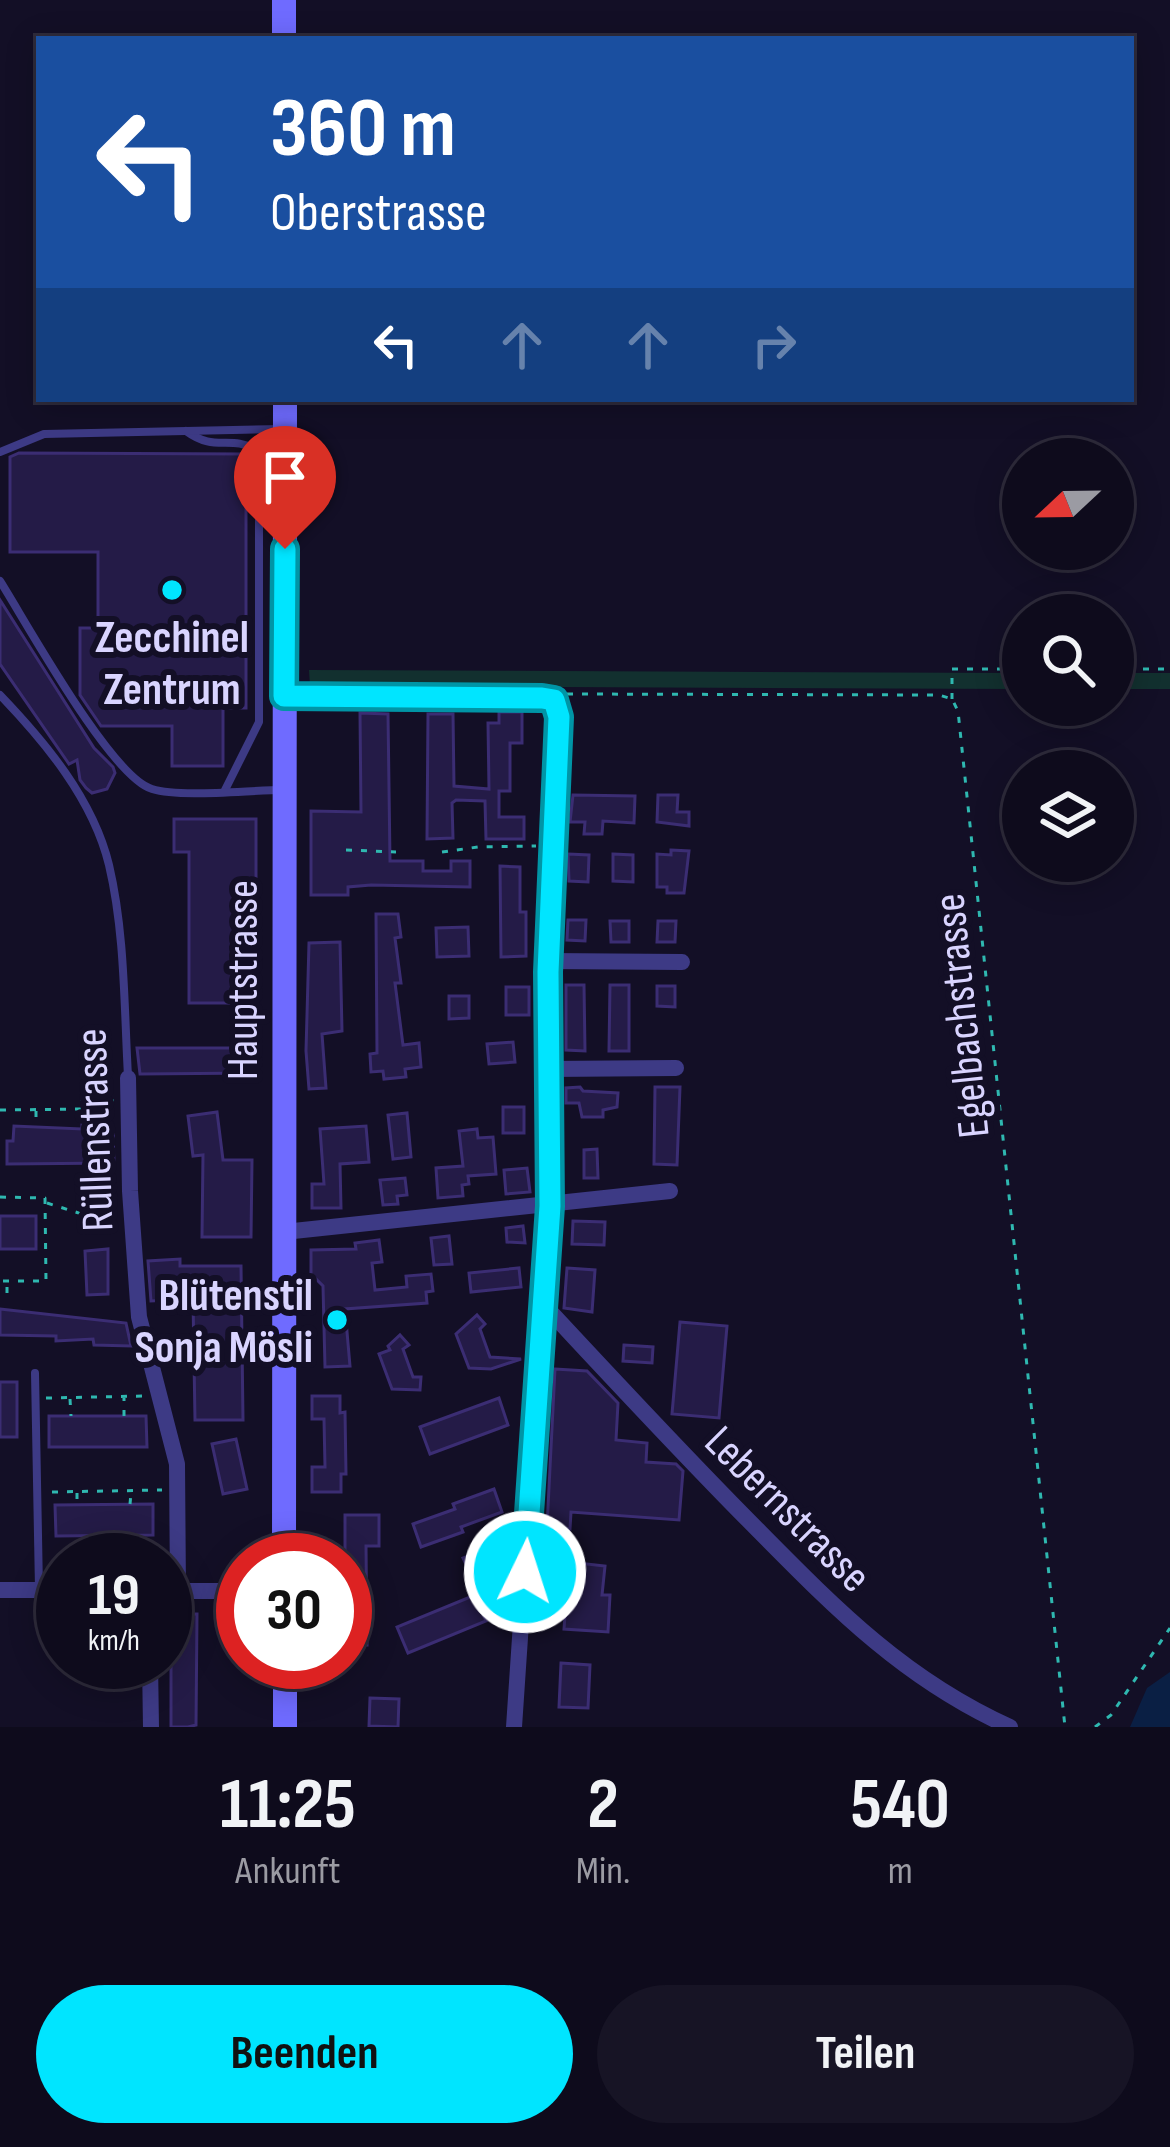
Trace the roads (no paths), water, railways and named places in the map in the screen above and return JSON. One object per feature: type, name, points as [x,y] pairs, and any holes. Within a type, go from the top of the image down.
[{"type":"street","points":[[284,0],[284,36]]},
{"type":"street","name":"Hauptstrasse","points":[[284,1533],[285,402]]},
{"type":"street","points":[[284,696],[554,700],[559,717],[548,961],[550,1206],[514,1727]]},
{"type":"street","points":[[548,961],[682,962]]},
{"type":"street","points":[[548,1069],[676,1068]]},
{"type":"street","name":"Rüllenstrasse","points":[[128,1078],[139,1317],[177,1464],[174,1533]]},
{"type":"street","points":[[284,1232],[670,1191]]},
{"type":"street","name":"Lebernstrasse","points":[[544,1305],[867,1638],[908,1671],[1010,1727]]},
{"type":"street","points":[[0,1590],[36,1590]]},
{"type":"street","points":[[150,1689],[151,1727]]},
{"type":"street","points":[[287,1689],[289,1722]]},
{"type":"lane","points":[[0,452],[44,434],[284,429]]},
{"type":"lane","points":[[186,431],[202,443],[248,445],[257,450],[259,458],[259,722],[225,790]]},
{"type":"lane","points":[[0,581],[106,748],[129,776],[151,789],[283,790]]},
{"type":"lane","name":"Rüllenstrasse","points":[[0,695],[34,731],[78,793],[108,861],[121,943],[128,1078]]},
{"type":"lane","points":[[35,1373],[38,1533]]},
{"type":"water","points":[[1170,1672],[1170,1727],[1130,1727],[1147,1688]]},
{"type":"place","name":"Zecchinel Zentrum","points":[[172,590]]},
{"type":"place","name":"Blütenstil Sonja Mösli","points":[[337,1320]]}]
